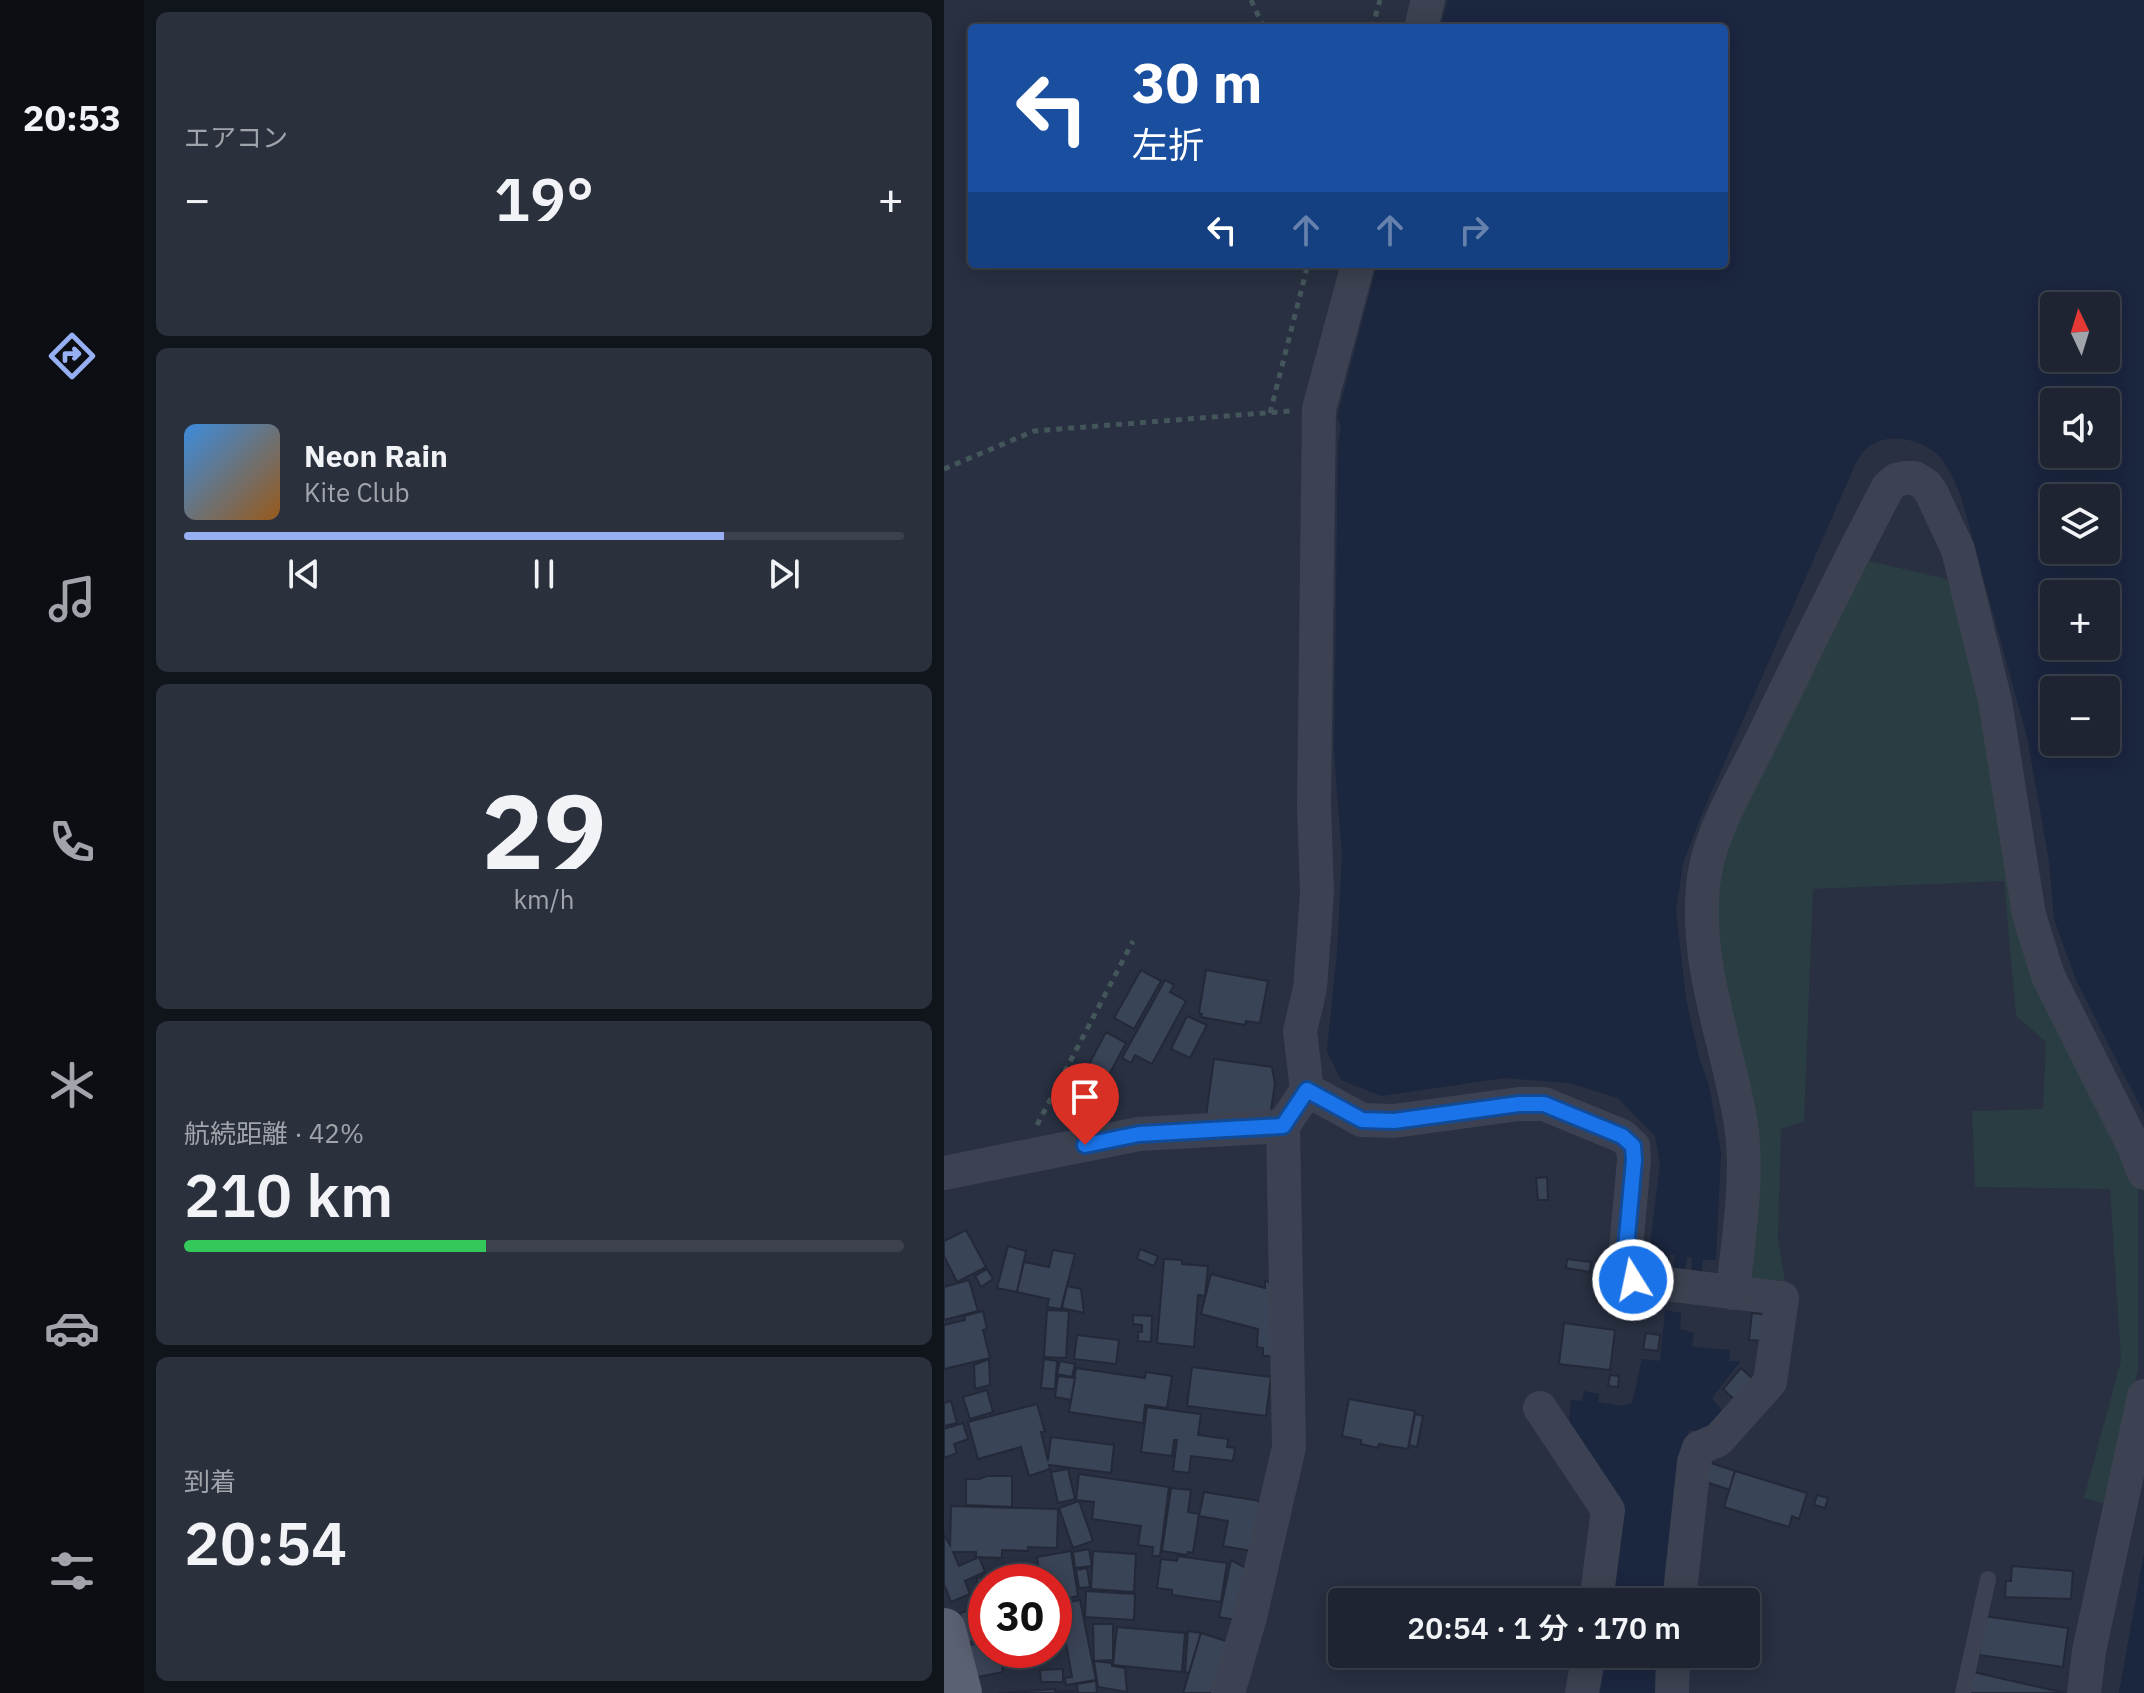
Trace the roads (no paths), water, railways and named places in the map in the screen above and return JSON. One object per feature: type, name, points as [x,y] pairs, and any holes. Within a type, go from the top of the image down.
[{"type":"main road","points":[[944,1630],[960,1693]]},
{"type":"street","points":[[1422,24],[1428,0]]},
{"type":"street","points":[[1228,1693],[1250,1617],[1289,1447],[1283,1126],[1307,1090],[1300,1031],[1310,988],[1317,893],[1314,805],[1319,409],[1357,268]]},
{"type":"street","points":[[1723,1291],[1743,1187],[1741,1126],[1712,1001],[1701,917],[1703,883],[1718,829],[1856,548],[1888,487],[1896,480],[1915,478],[1926,485],[1958,550],[1995,701],[2029,915],[2048,976],[2135,1149],[2144,1173]]},
{"type":"street","points":[[1307,1090],[1362,1120],[1394,1121],[1519,1104],[1544,1104],[1622,1136],[1633,1146],[1624,1270],[1633,1280],[1782,1298],[1770,1382],[1718,1440],[1699,1448],[1688,1497],[1680,1588]]},
{"type":"street","points":[[944,1173],[1139,1134],[1283,1126]]},
{"type":"street","points":[[2084,1693],[2089,1651],[2144,1396]]},
{"type":"street","points":[[1540,1408],[1608,1510],[1598,1588]]},
{"type":"street","points":[[1582,1693],[1586,1668]]},
{"type":"street","points":[[1672,1693],[1673,1668]]},
{"type":"lane","points":[[1963,1693],[1988,1579]]},
{"type":"water","points":[[1448,0],[2144,0],[2144,1114],[2076,980],[2054,919],[2049,861],[2027,737],[1961,496],[1940,457],[1924,445],[1894,438],[1874,443],[1863,452],[1855,465],[1683,863],[1676,911],[1686,999],[1699,1057],[1709,1085],[1721,1153],[1716,1260],[1703,1260],[1701,1276],[1691,1275],[1692,1257],[1687,1257],[1685,1273],[1673,1271],[1675,1255],[1670,1254],[1668,1271],[1657,1270],[1658,1253],[1649,1251],[1660,1163],[1655,1136],[1618,1098],[1569,1083],[1504,1078],[1381,1096],[1341,1080],[1327,1051],[1337,952],[1342,855],[1334,752],[1338,445],[1341,425],[1337,418],[1376,268],[1728,268],[1728,24],[1441,24]]},
{"type":"water","points":[[1665,1310],[1681,1313],[1680,1329],[1694,1333],[1692,1347],[1730,1350],[1729,1361],[1741,1361],[1712,1398],[1722,1411],[1705,1432],[1689,1430],[1682,1459],[1666,1588],[1607,1588],[1618,1509],[1567,1438],[1571,1400],[1582,1401],[1584,1391],[1599,1394],[1598,1402],[1622,1406],[1632,1403],[1642,1359],[1660,1361]]},
{"type":"water","points":[[2144,1553],[2144,1693],[2119,1693]]},
{"type":"water","points":[[1596,1668],[1662,1668],[1661,1693],[1592,1693]]}]
